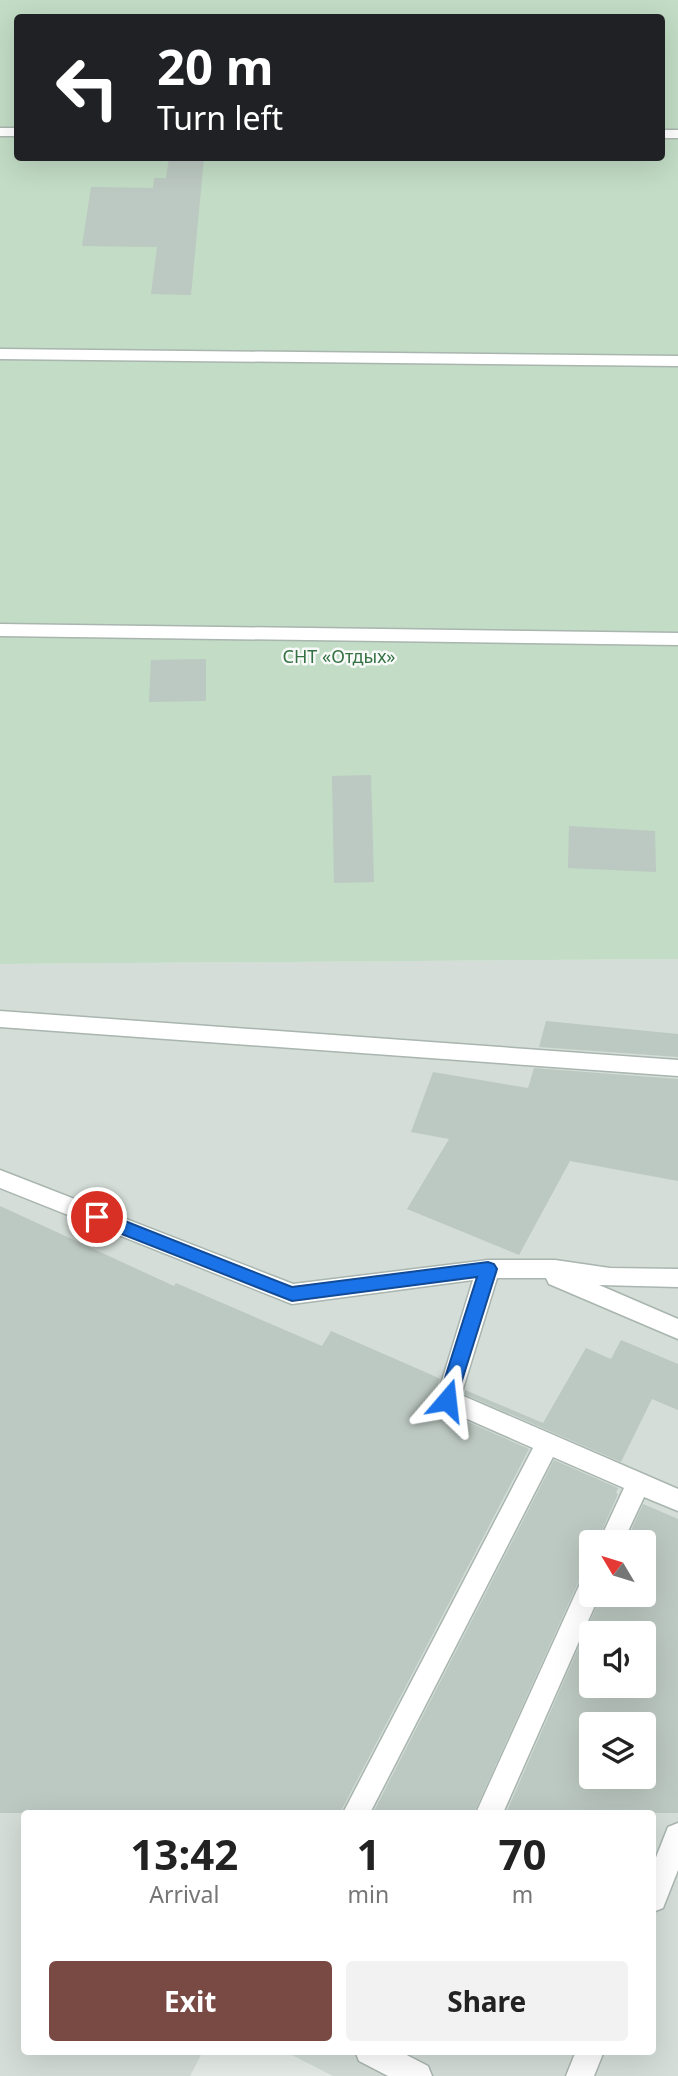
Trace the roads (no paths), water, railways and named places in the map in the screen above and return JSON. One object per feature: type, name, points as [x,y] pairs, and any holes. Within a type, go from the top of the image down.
[{"type":"street","points":[[0,354],[678,361]]},
{"type":"street","points":[[0,630],[678,639]]},
{"type":"street","points":[[0,1019],[678,1068]]},
{"type":"street","points":[[0,1179],[292,1294],[488,1269],[539,1269],[610,1277],[678,1278]]},
{"type":"street","points":[[488,1269],[447,1400],[678,1500]]},
{"type":"street","points":[[539,1269],[678,1329]]},
{"type":"street","points":[[358,1810],[547,1444]]},
{"type":"street","points":[[616,1530],[638,1483]]},
{"type":"street","points":[[490,1810],[582,1607]]},
{"type":"street","points":[[656,1891],[678,1836]]},
{"type":"street","points":[[380,2055],[418,2076]]},
{"type":"street","points":[[580,2076],[588,2055]]},
{"type":"park label","name":"СНТ «Отдых»","points":[[339,657]]}]
